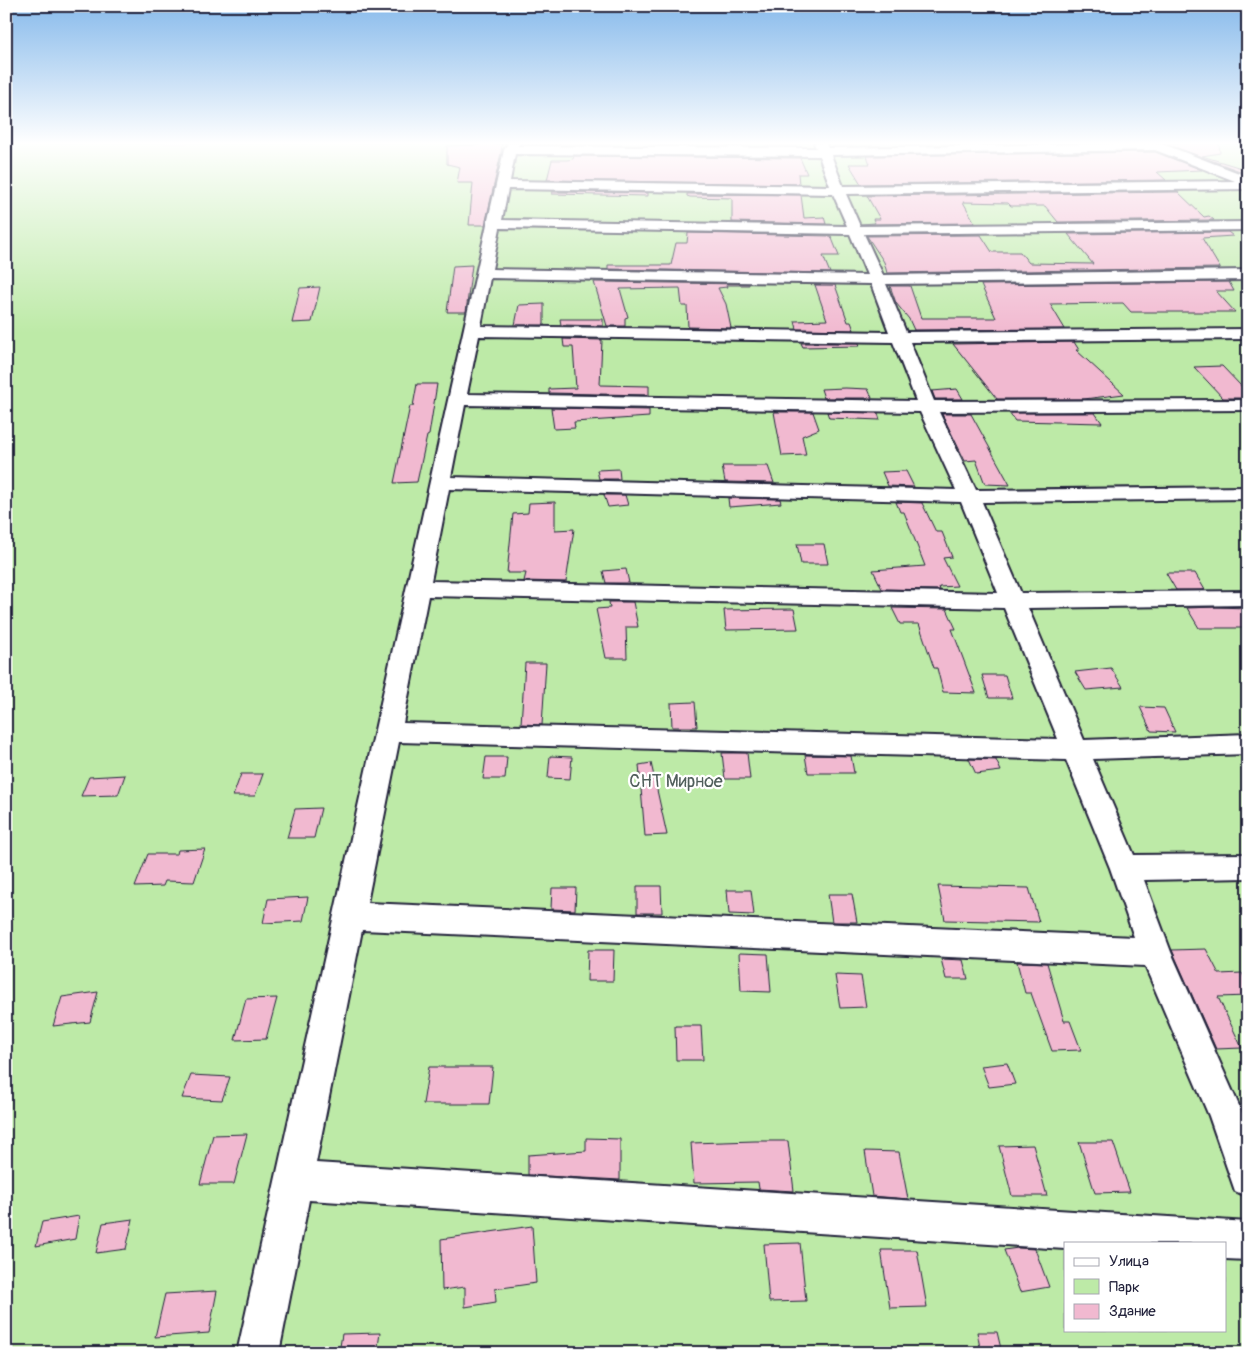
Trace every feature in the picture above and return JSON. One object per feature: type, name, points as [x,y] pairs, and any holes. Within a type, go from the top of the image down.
[{"type":"street","points":[[258,1353],[498,206]]},
{"type":"street","points":[[845,206],[877,280],[926,408],[969,496],[1125,868],[1155,952],[1237,1114],[1248,1178]]},
{"type":"street","points":[[494,224],[856,230],[1248,226]]},
{"type":"street","points":[[484,273],[877,280],[1248,275]]},
{"type":"street","points":[[472,331],[898,337],[1248,334]]},
{"type":"street","points":[[458,398],[926,408],[1248,405]]},
{"type":"street","points":[[440,484],[969,496],[1248,494]]},
{"type":"street","points":[[418,588],[1013,601],[1248,598]]},
{"type":"street","points":[[388,732],[1075,750],[1248,744]]},
{"type":"street","points":[[1125,868],[1248,866]]},
{"type":"street","points":[[349,916],[1155,952]]},
{"type":"street","points":[[294,1180],[1248,1241]]},
{"type":"green space","name":"СНТ Мирное","points":[[6,206],[1248,206],[1248,1353],[6,1353]]},
{"type":"building","points":[[471,206],[489,206],[485,225],[469,225]]},
{"type":"building","points":[[732,206],[802,206],[804,218],[824,217],[826,224],[732,222]]},
{"type":"building","points":[[873,206],[966,206],[975,223],[861,224],[875,223],[873,219],[880,219]]},
{"type":"building","points":[[1045,206],[1193,206],[1204,217],[1209,216],[1214,220],[1058,222]]},
{"type":"building","points":[[1228,232],[1233,236],[1202,238],[1220,268],[887,273],[884,262],[867,236],[981,235],[992,252],[1020,252],[1029,263],[1093,264],[1068,234]]},
{"type":"building","points":[[688,233],[831,236],[839,256],[823,256],[830,273],[608,269],[608,265],[671,265],[676,243],[687,243]]},
{"type":"building","points":[[472,265],[466,312],[447,312],[453,266]]},
{"type":"building","points":[[594,282],[749,285],[726,285],[727,287],[718,288],[726,304],[731,328],[688,327],[687,306],[682,306],[680,288],[620,289],[628,317],[625,318],[625,326],[607,326]]},
{"type":"building","points":[[1229,282],[1234,291],[1216,291],[1235,312],[1131,312],[1123,303],[1050,304],[1065,329],[914,330],[909,319],[896,303],[890,286],[910,286],[921,318],[996,318],[981,285]]},
{"type":"building","points":[[815,285],[835,285],[848,322],[851,322],[854,330],[797,329],[795,321],[827,320]]},
{"type":"building","points":[[320,287],[312,322],[292,323],[300,288]]},
{"type":"building","points":[[544,304],[544,325],[515,325],[519,305]]},
{"type":"building","points":[[560,319],[603,319],[603,326],[561,325]]},
{"type":"building","points":[[563,339],[602,340],[600,385],[649,386],[649,395],[549,393],[549,389],[576,388],[573,347],[564,347]]},
{"type":"building","points":[[1074,342],[1079,350],[1076,350],[1124,394],[1084,399],[997,399],[953,344]]},
{"type":"building","points":[[801,343],[859,343],[860,346],[803,347]]},
{"type":"building","points":[[1222,366],[1242,387],[1248,387],[1248,398],[1223,398],[1194,367]]},
{"type":"building","points":[[417,384],[437,384],[429,435],[427,436],[417,482],[394,483],[410,406],[413,406]]},
{"type":"building","points":[[821,389],[868,389],[872,398],[824,398]]},
{"type":"building","points":[[957,389],[963,399],[935,399],[932,391]]},
{"type":"building","points":[[551,408],[649,410],[649,417],[574,422],[575,428],[554,429]]},
{"type":"building","points":[[774,412],[813,412],[819,429],[802,436],[806,455],[782,456]]},
{"type":"building","points":[[827,412],[878,413],[880,420],[829,418]]},
{"type":"building","points":[[1009,413],[1095,413],[1102,423],[1015,421]]},
{"type":"building","points":[[942,414],[971,414],[1010,485],[985,484],[976,460],[965,461]]},
{"type":"building","points":[[722,466],[768,466],[774,483],[725,482]]},
{"type":"building","points":[[619,469],[620,479],[599,479],[597,470]]},
{"type":"building","points":[[906,471],[914,487],[888,486],[882,472]]},
{"type":"building","points":[[604,495],[625,495],[628,505],[608,507]]},
{"type":"building","points":[[728,498],[780,499],[781,503],[729,507]]},
{"type":"building","points":[[555,502],[555,530],[574,529],[566,582],[524,581],[526,573],[507,573],[513,514],[528,513],[529,503]]},
{"type":"building","points":[[896,502],[922,503],[936,532],[942,532],[952,557],[943,558],[957,586],[939,587],[940,590],[882,589],[873,570],[925,566],[904,512],[900,512]]},
{"type":"building","points":[[797,544],[824,544],[828,564],[801,564]]},
{"type":"building","points":[[626,569],[629,583],[606,583],[603,571]]},
{"type":"building","points":[[1166,573],[1195,573],[1205,590],[1176,590]]},
{"type":"building","points":[[609,602],[633,602],[638,627],[626,627],[627,658],[606,658],[596,609],[610,608]]},
{"type":"building","points":[[892,608],[947,609],[956,629],[952,629],[976,693],[943,692],[937,668],[934,668],[919,624],[900,624]]},
{"type":"building","points":[[1187,608],[1248,608],[1248,628],[1199,628]]},
{"type":"building","points":[[794,609],[798,629],[726,630],[724,610]]},
{"type":"building","points":[[525,663],[546,663],[542,725],[521,724]]},
{"type":"building","points":[[1111,668],[1123,687],[1086,690],[1075,672]]},
{"type":"building","points":[[982,675],[1005,675],[1012,698],[989,698]]},
{"type":"building","points":[[695,702],[697,727],[672,727],[671,703]]},
{"type":"building","points":[[1140,707],[1164,708],[1175,732],[1151,731]]},
{"type":"building","points":[[722,753],[747,753],[750,779],[725,779]]},
{"type":"building","points":[[805,755],[851,756],[854,773],[808,773]]},
{"type":"building","points":[[550,756],[572,757],[570,779],[548,778]]},
{"type":"building","points":[[486,757],[507,757],[505,779],[483,779]]},
{"type":"building","points":[[969,759],[996,760],[1001,771],[976,774]]},
{"type":"building","points":[[651,763],[667,835],[645,836],[639,765]]},
{"type":"building","points":[[241,774],[263,774],[255,796],[233,796]]},
{"type":"building","points":[[125,775],[118,795],[81,796],[89,777]]},
{"type":"building","points":[[321,808],[314,838],[287,838],[295,809]]},
{"type":"building","points":[[205,849],[194,882],[165,881],[163,886],[135,887],[148,854],[177,854],[178,850]]},
{"type":"building","points":[[637,886],[661,886],[662,913],[637,913]]},
{"type":"building","points":[[938,886],[1029,888],[1039,922],[945,920]]},
{"type":"building","points":[[552,888],[576,888],[575,910],[551,909]]},
{"type":"building","points":[[727,890],[751,890],[754,915],[729,914]]},
{"type":"building","points":[[828,894],[852,894],[857,922],[832,922]]},
{"type":"building","points":[[308,897],[303,921],[263,923],[268,899]]},
{"type":"building","points":[[1206,949],[1219,974],[1242,973],[1248,985],[1248,996],[1218,997],[1242,1048],[1216,1049],[1172,950]]},
{"type":"building","points":[[588,950],[614,950],[613,981],[587,981]]},
{"type":"building","points":[[739,953],[768,954],[771,992],[741,991]]},
{"type":"building","points":[[941,959],[963,960],[968,979],[946,979]]},
{"type":"building","points":[[1017,962],[1047,963],[1064,1021],[1070,1021],[1081,1050],[1052,1051],[1031,993],[1025,993]]},
{"type":"building","points":[[835,975],[861,976],[866,1007],[840,1008]]},
{"type":"building","points":[[98,992],[90,1022],[53,1026],[62,997]]},
{"type":"building","points":[[277,998],[266,1039],[235,1040],[246,999]]},
{"type":"building","points":[[675,1026],[701,1026],[703,1060],[676,1060]]},
{"type":"building","points":[[1007,1063],[1015,1084],[989,1087],[981,1066]]},
{"type":"building","points":[[429,1067],[493,1067],[489,1104],[423,1104]]},
{"type":"building","points":[[191,1075],[230,1077],[222,1100],[182,1098]]},
{"type":"building","points":[[247,1134],[234,1184],[200,1184],[213,1135]]},
{"type":"building","points":[[586,1138],[620,1139],[620,1180],[528,1175],[528,1155],[586,1151]]},
{"type":"building","points":[[788,1141],[794,1191],[759,1189],[758,1182],[694,1183],[691,1143]]},
{"type":"building","points":[[1079,1142],[1113,1142],[1130,1192],[1095,1193]]},
{"type":"building","points":[[1033,1145],[1047,1196],[1012,1196],[999,1146]]},
{"type":"building","points":[[865,1151],[899,1152],[908,1199],[872,1196]]},
{"type":"building","points":[[79,1216],[75,1239],[36,1246],[42,1222]]},
{"type":"building","points":[[133,1219],[126,1249],[96,1253],[103,1223]]},
{"type":"building","points":[[532,1226],[536,1283],[495,1289],[496,1302],[465,1307],[465,1287],[442,1290],[441,1239]]},
{"type":"building","points":[[800,1243],[806,1301],[769,1302],[764,1244]]},
{"type":"building","points":[[1018,1248],[1035,1249],[1049,1287],[1020,1292],[1004,1250]]},
{"type":"building","points":[[881,1250],[917,1250],[927,1307],[890,1308]]},
{"type":"building","points":[[217,1291],[209,1333],[155,1337],[165,1294]]},
{"type":"building","points":[[977,1332],[997,1332],[1002,1353],[981,1353]]},
{"type":"building","points":[[380,1333],[377,1353],[339,1353],[342,1334]]}]
